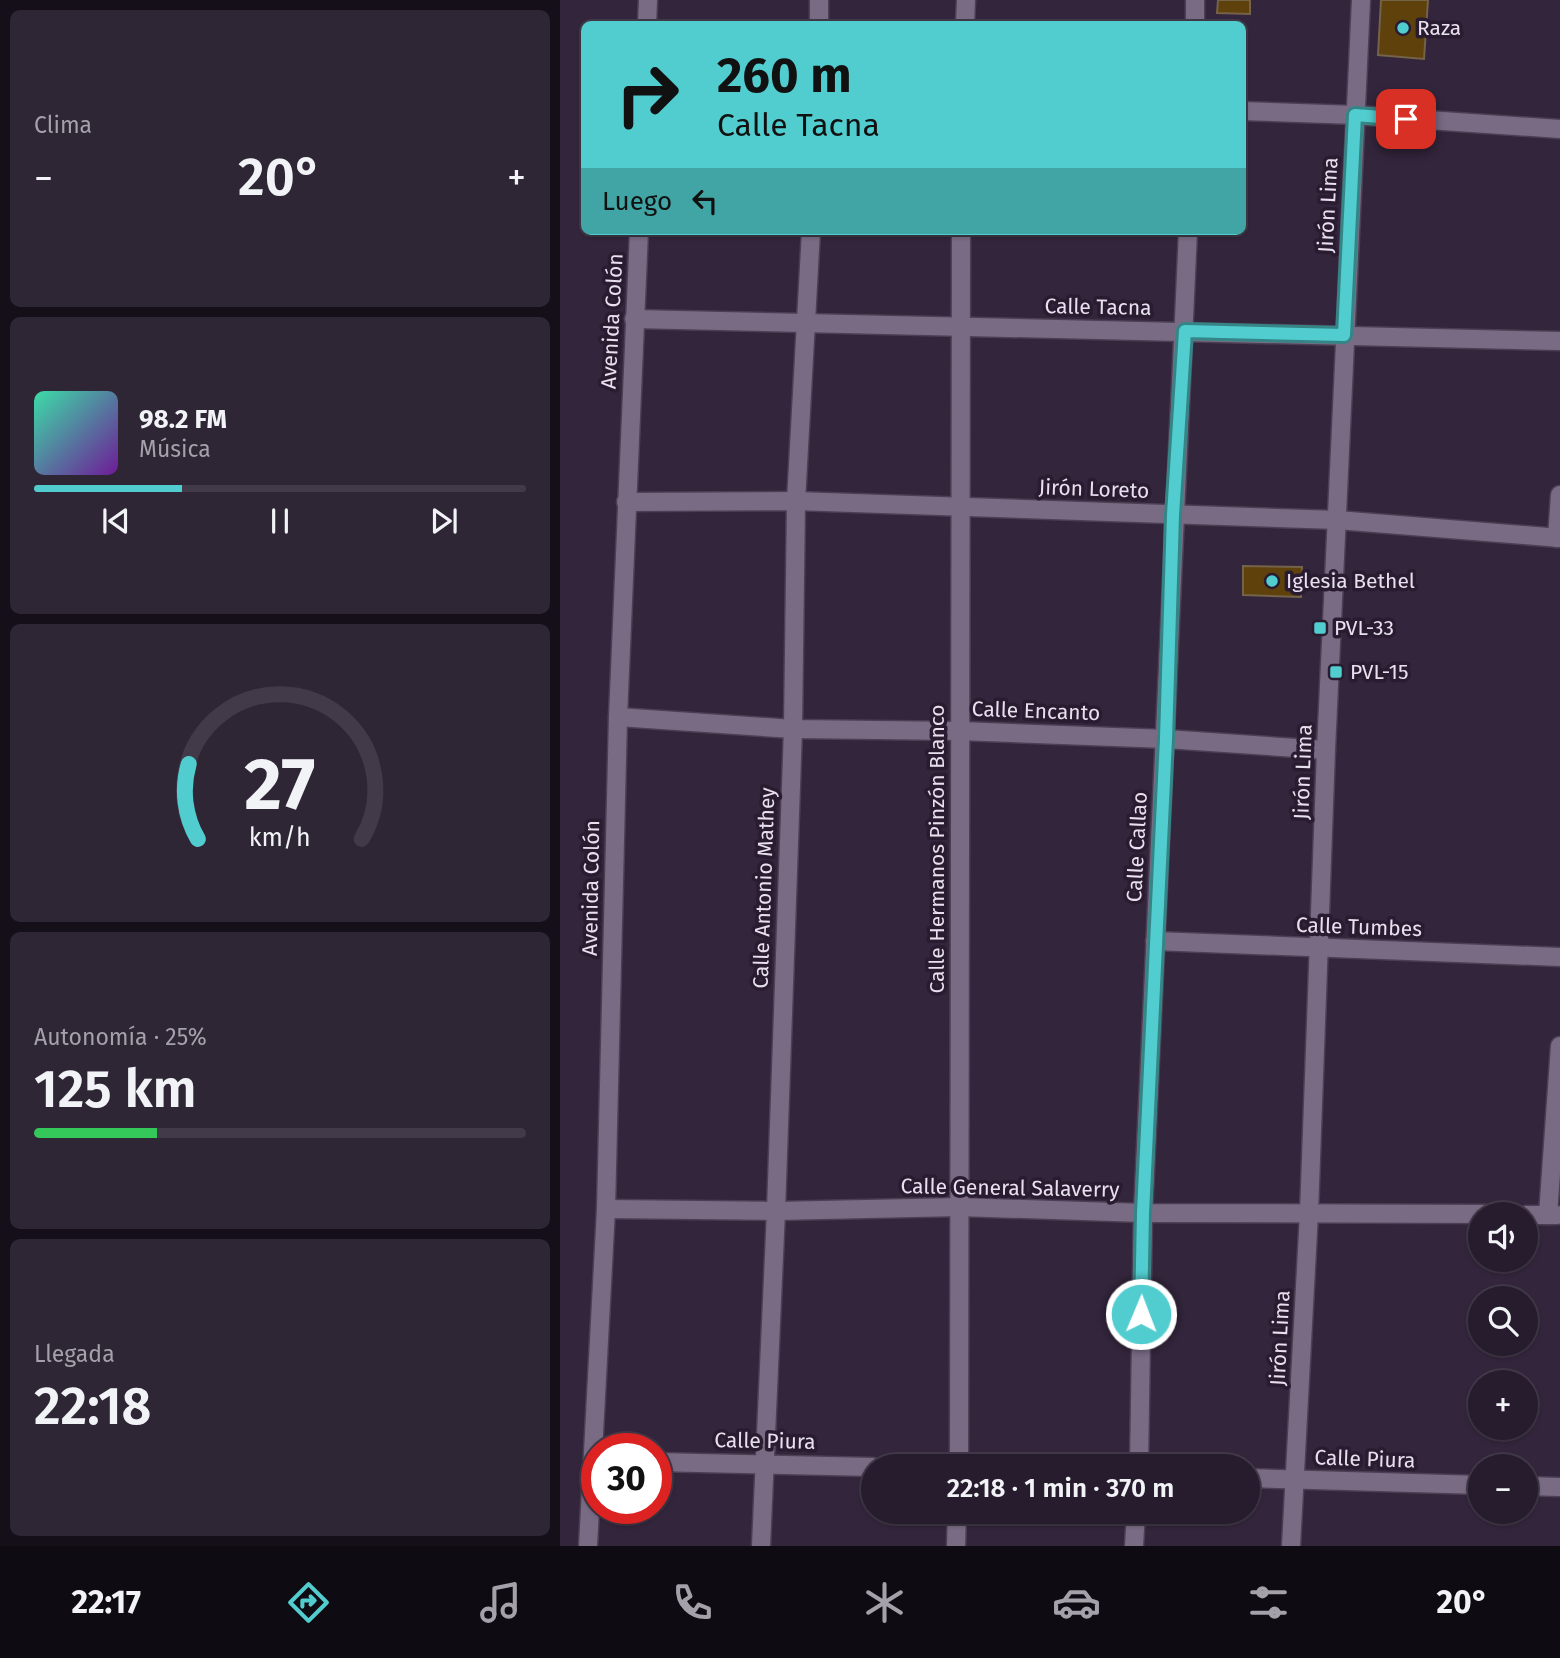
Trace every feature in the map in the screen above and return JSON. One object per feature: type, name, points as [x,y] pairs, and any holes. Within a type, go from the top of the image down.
[{"type":"street","points":[[647,21],[648,0]]},
{"type":"street","points":[[819,21],[820,0]]},
{"type":"street","points":[[965,21],[966,0]]},
{"type":"street","points":[[1195,0],[1195,21]]},
{"type":"street","name":"Jirón Lima","points":[[1291,1546],[1309,1213],[1326,750],[1361,0]]},
{"type":"street","points":[[1246,111],[1355,115],[1560,129]]},
{"type":"street","name":"Avenida Colón","points":[[595,1433],[606,1209],[618,717],[639,235]]},
{"type":"street","name":"Calle Antonio Mathey","points":[[761,1546],[793,729],[796,501],[811,235]]},
{"type":"street","name":"Calle Hermanos Pinzón Blanco","points":[[959,1454],[961,235]]},
{"type":"street","name":"Calle Callao","points":[[1139,1454],[1143,1213],[1188,235]]},
{"type":"street","name":"Calle Tacna","points":[[634,319],[1560,341]]},
{"type":"street","points":[[1558,538],[1560,495]]},
{"type":"street","name":"Jirón Loreto","points":[[626,502],[796,501],[1336,520],[1558,538]]},
{"type":"street","name":"Calle Encanto","points":[[618,717],[793,729],[960,731],[1166,739],[1326,750]]},
{"type":"street","name":"Calle Tumbes","points":[[1155,941],[1560,957]]},
{"type":"street","points":[[1554,1215],[1560,1046]]},
{"type":"street","name":"Calle General Salaverry","points":[[606,1209],[776,1211],[959,1207],[1143,1213],[1468,1214]]},
{"type":"street","name":"Calle Piura","points":[[672,1462],[861,1466]]},
{"type":"street","name":"Calle Piura","points":[[1260,1478],[1468,1485]]},
{"type":"street","points":[[1538,1486],[1560,1487]]},
{"type":"street","name":"Avenida Colón","points":[[588,1546],[590,1524]]},
{"type":"street","points":[[956,1546],[957,1524]]},
{"type":"street","points":[[1134,1546],[1135,1524]]},
{"type":"building","points":[[1218,0],[1250,0],[1250,14],[1217,13]]},
{"type":"building","name":"Raza","points":[[1381,0],[1428,0],[1424,59],[1378,55]]},
{"type":"building","name":"Iglesia Bethel","points":[[1243,566],[1302,567],[1301,597],[1243,595]]},
{"type":"place","name":"Raza","points":[[1403,28]]},
{"type":"place","name":"Iglesia Bethel","points":[[1272,581]]},
{"type":"place","name":"PVL-33","points":[[1320,628]]},
{"type":"place","name":"PVL-15","points":[[1336,672]]},
{"type":"route","points":[[1141,1314],[1173,515],[1185,331],[1344,335],[1355,115],[1406,119]]}]
